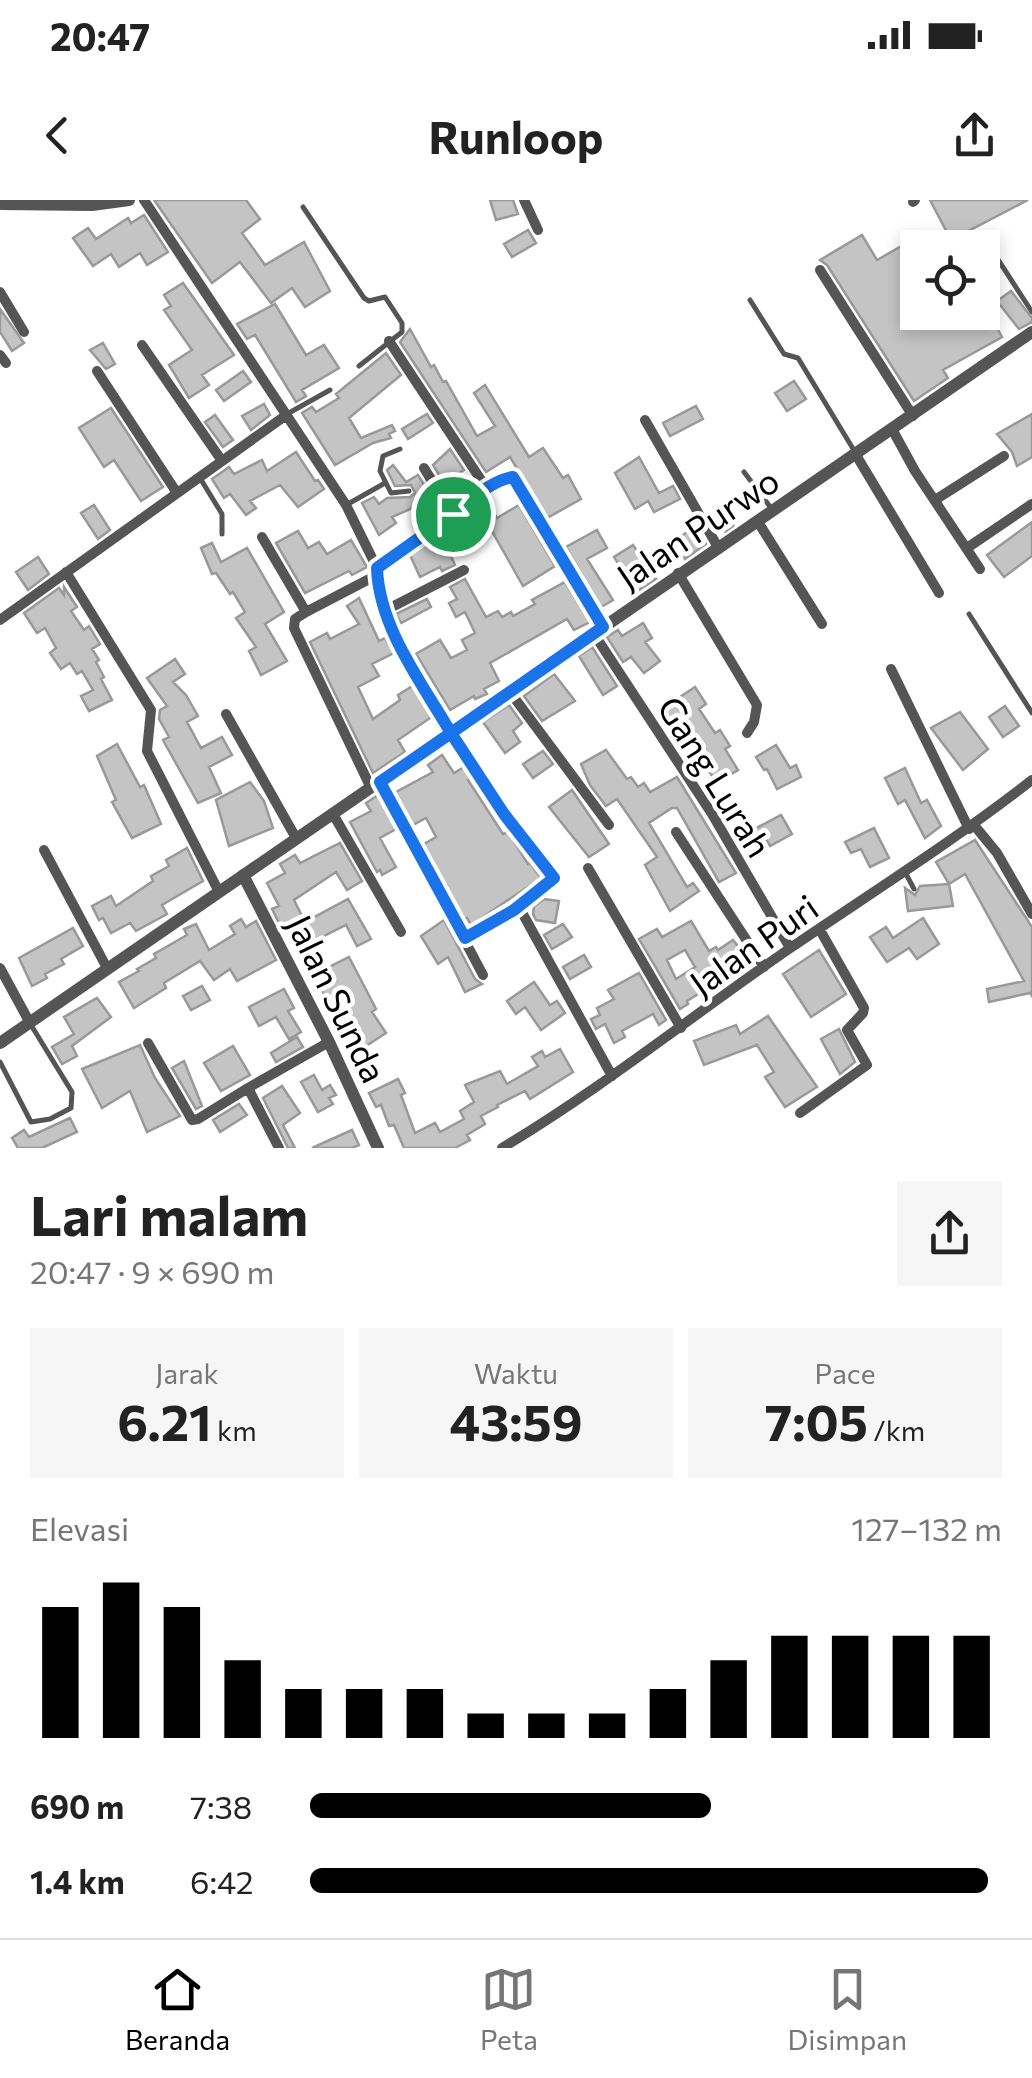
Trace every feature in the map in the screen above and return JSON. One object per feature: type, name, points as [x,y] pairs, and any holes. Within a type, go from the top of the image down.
[{"type":"street","points":[[0,204],[92,205],[128,200]]},
{"type":"street","points":[[144,200],[346,505],[377,572],[384,611],[451,733],[504,814],[554,875],[552,881],[519,907],[465,938]]},
{"type":"street","points":[[524,200],[538,230]]},
{"type":"street","points":[[820,270],[913,416]]},
{"type":"street","points":[[0,292],[24,332]]},
{"type":"street","name":"Jalan Purwo","points":[[0,1043],[1032,332]]},
{"type":"street","points":[[389,340],[487,488],[377,572],[296,619],[294,628],[376,785],[484,976]]},
{"type":"street","points":[[142,345],[222,461]]},
{"type":"street","points":[[98,371],[177,493]]},
{"type":"street","points":[[0,620],[285,416]]},
{"type":"street","points":[[645,420],[719,548]]},
{"type":"street","points":[[892,429],[980,570]]},
{"type":"street","points":[[856,455],[939,594]]},
{"type":"street","points":[[935,500],[1004,456]]},
{"type":"street","points":[[424,468],[453,514]]},
{"type":"street","name":"Gang Lurah","points":[[487,488],[513,477],[598,630],[790,948]]},
{"type":"street","points":[[966,548],[1032,504]]},
{"type":"street","points":[[758,522],[822,624]]},
{"type":"street","points":[[262,537],[306,612]]},
{"type":"street","points":[[384,611],[464,570]]},
{"type":"street","points":[[66,572],[151,710],[147,751],[220,892]]},
{"type":"street","points":[[678,574],[757,705],[747,734]]},
{"type":"street","points":[[891,670],[972,827],[997,853],[1032,914]]},
{"type":"street","points":[[510,692],[609,825]]},
{"type":"street","points":[[226,714],[296,838]]},
{"type":"street","name":"Jalan Puri","points":[[502,1148],[561,1112],[790,948],[972,827],[1032,780]]},
{"type":"street","points":[[333,814],[401,932]]},
{"type":"street","points":[[676,832],[764,967]]},
{"type":"street","points":[[44,850],[107,968]]},
{"type":"street","points":[[588,868],[681,1028]]},
{"type":"street","name":"Jalan Sunda","points":[[243,875],[330,1042],[378,1148]]},
{"type":"street","points":[[519,907],[612,1076]]},
{"type":"street","points":[[800,1114],[867,1065],[847,1032],[864,1013],[863,1007],[820,930]]},
{"type":"street","points":[[0,968],[30,1023]]},
{"type":"street","points":[[148,1043],[192,1120],[330,1042]]},
{"type":"street","points":[[248,1088],[279,1148]]},
{"type":"lane","points":[[303,207],[364,298],[369,301],[385,297],[402,322],[402,332],[359,366]]},
{"type":"lane","points":[[1000,263],[1032,312]]},
{"type":"lane","points":[[750,300],[784,354],[798,358],[856,455]]},
{"type":"lane","points":[[285,416],[330,390]]},
{"type":"lane","points":[[400,449],[380,461],[385,483],[394,494],[409,492]]},
{"type":"lane","points":[[744,472],[773,510]]},
{"type":"lane","points":[[199,476],[222,514],[222,534]]},
{"type":"lane","points":[[346,505],[385,483]]},
{"type":"lane","points":[[969,614],[1032,713]]},
{"type":"lane","points":[[905,872],[914,889]]},
{"type":"lane","points":[[0,1062],[31,1122],[50,1119],[71,1108],[72,1092],[30,1023]]},
{"type":"building","points":[[154,200],[246,200],[260,219],[242,233],[265,265],[304,242],[330,291],[305,307],[292,288],[271,303],[240,262],[212,283]]},
{"type":"building","points":[[490,200],[513,200],[518,214],[496,220]]},
{"type":"building","points":[[930,200],[1028,200],[970,230],[946,230]]},
{"type":"building","points":[[144,215],[168,252],[147,265],[140,253],[119,267],[111,254],[93,266],[73,238],[88,228],[96,239],[128,218],[131,223]]},
{"type":"building","points":[[528,230],[536,243],[512,257],[504,244]]},
{"type":"building","points":[[862,235],[877,260],[900,247],[900,330],[998,330],[1002,337],[943,370],[948,378],[914,401],[827,265],[820,260]]},
{"type":"building","points":[[183,283],[234,355],[202,375],[209,385],[189,398],[169,365],[192,350],[164,310],[171,306],[164,295]]},
{"type":"building","points":[[1011,291],[1032,322],[1019,329],[1000,305],[1000,299]]},
{"type":"building","points":[[275,304],[306,355],[324,345],[339,368],[302,390],[306,396],[296,402],[255,335],[247,339],[237,324]]},
{"type":"building","points":[[0,309],[24,343],[12,351],[0,332]]},
{"type":"building","points":[[410,329],[477,436],[495,426],[474,393],[485,385],[529,457],[543,448],[563,478],[568,475],[581,499],[547,518],[510,457],[486,472],[400,342]]},
{"type":"building","points":[[103,343],[115,364],[106,369],[90,350]]},
{"type":"building","points":[[386,353],[401,375],[349,418],[361,438],[392,425],[395,431],[389,434],[391,438],[373,443],[335,465],[302,413],[312,407],[316,412],[339,398],[336,394]]},
{"type":"building","points":[[243,371],[251,382],[224,401],[216,390]]},
{"type":"building","points":[[794,381],[806,399],[787,411],[775,393]]},
{"type":"building","points":[[264,404],[270,415],[251,430],[242,416]]},
{"type":"building","points":[[696,406],[703,419],[670,436],[663,423]]},
{"type":"building","points":[[111,408],[163,487],[141,501],[114,460],[104,467],[79,428]]},
{"type":"building","points":[[427,414],[433,423],[408,439],[402,429]]},
{"type":"building","points":[[1032,414],[1032,457],[1017,466],[1012,452],[997,434]]},
{"type":"building","points":[[215,415],[233,440],[223,447],[205,422]]},
{"type":"building","points":[[450,449],[464,470],[452,478],[464,495],[455,501],[433,465]]},
{"type":"building","points":[[296,452],[324,489],[298,507],[280,485],[250,501],[256,508],[246,515],[230,494],[224,498],[212,479],[229,467],[234,474],[262,460],[267,471]]},
{"type":"building","points":[[639,457],[659,493],[673,486],[680,499],[654,512],[648,501],[635,509],[615,473]]},
{"type":"building","points":[[393,465],[406,482],[418,475],[433,499],[392,517],[396,523],[379,535],[362,503],[374,497],[379,504],[387,498],[410,497],[415,493],[411,485],[395,486],[387,470]]},
{"type":"building","points":[[486,501],[497,518],[519,505],[555,566],[523,586],[489,526],[449,552],[455,565],[420,577],[410,555]]},
{"type":"building","points":[[94,505],[110,530],[98,539],[81,513]]},
{"type":"building","points":[[714,508],[736,514],[733,526],[725,532],[718,530],[712,518]]},
{"type":"building","points":[[1032,522],[1032,556],[1004,577],[987,555]]},
{"type":"building","points":[[696,527],[706,544],[685,559],[673,541]]},
{"type":"building","points":[[597,530],[607,548],[587,559],[613,600],[601,607],[566,547]]},
{"type":"building","points":[[298,531],[308,548],[319,542],[327,554],[351,540],[367,567],[352,575],[349,571],[305,593],[276,543]]},
{"type":"building","points":[[212,543],[221,562],[247,548],[284,612],[265,624],[287,661],[261,675],[249,651],[256,647],[236,618],[245,612],[233,592],[230,594],[216,573],[212,574],[201,548]]},
{"type":"building","points":[[633,545],[656,579],[636,592],[614,557]]},
{"type":"building","points":[[38,557],[49,574],[28,590],[16,572]]},
{"type":"building","points":[[465,579],[486,617],[498,611],[502,617],[511,612],[513,616],[565,582],[590,622],[574,630],[567,619],[490,663],[499,681],[484,689],[487,694],[475,699],[474,696],[450,710],[416,654],[440,640],[451,658],[467,650],[462,640],[475,633],[465,612],[456,617],[449,603],[457,599],[450,587]]},
{"type":"building","points":[[64,587],[77,607],[71,611],[84,630],[89,626],[100,644],[92,649],[112,700],[89,711],[81,696],[93,690],[82,671],[77,674],[70,663],[61,669],[50,653],[56,648],[45,628],[37,633],[24,613],[59,588],[64,595]]},
{"type":"building","points":[[359,598],[379,641],[385,638],[394,653],[372,664],[379,676],[358,687],[373,719],[414,685],[433,716],[398,740],[405,752],[373,773],[310,642],[327,633],[330,639],[359,624],[347,606]]},
{"type":"building","points":[[427,599],[431,607],[401,623],[396,614]]},
{"type":"building","points":[[643,623],[652,638],[645,642],[660,661],[644,673],[631,657],[623,662],[607,637],[618,630],[622,636]]},
{"type":"building","points":[[592,647],[617,686],[603,695],[579,656]]},
{"type":"building","points":[[175,659],[185,674],[173,682],[198,716],[187,722],[201,748],[222,737],[232,755],[209,767],[221,793],[198,803],[163,740],[169,737],[159,719],[160,710],[167,706],[147,678]]},
{"type":"building","points":[[554,674],[575,701],[542,721],[524,696]]},
{"type":"building","points":[[695,687],[706,704],[699,709],[715,733],[720,730],[730,746],[725,749],[738,770],[716,783],[692,741],[677,723],[673,726],[662,709]]},
{"type":"building","points":[[509,705],[522,723],[513,731],[520,742],[505,753],[483,722]]},
{"type":"building","points":[[1005,706],[1019,726],[1003,737],[989,717]]},
{"type":"building","points":[[960,712],[988,749],[963,770],[931,728]]},
{"type":"building","points":[[117,744],[140,787],[144,785],[161,824],[132,838],[112,802],[116,800],[97,756]]},
{"type":"building","points":[[776,745],[790,768],[796,765],[801,777],[777,789],[756,757]]},
{"type":"building","points":[[606,750],[627,779],[631,777],[638,787],[644,783],[650,792],[677,777],[736,873],[719,882],[677,808],[672,808],[649,823],[687,887],[693,883],[699,891],[670,911],[645,865],[657,857],[617,799],[606,806],[590,785],[581,764]]},
{"type":"building","points":[[543,751],[553,764],[533,778],[523,764]]},
{"type":"building","points":[[442,755],[454,773],[464,767],[471,779],[468,780],[503,834],[508,832],[541,878],[471,925],[464,919],[424,844],[436,837],[426,818],[413,825],[396,792],[433,772],[428,765]]},
{"type":"building","points":[[905,768],[921,803],[927,800],[941,826],[925,838],[905,800],[898,804],[885,778]]},
{"type":"building","points":[[250,782],[264,801],[273,828],[229,846],[216,800]]},
{"type":"building","points":[[572,790],[609,844],[589,857],[549,807]]},
{"type":"building","points":[[378,795],[396,829],[380,838],[396,867],[382,875],[350,822],[371,811],[366,803]]},
{"type":"building","points":[[781,815],[792,834],[770,846],[766,839],[756,844],[749,832]]},
{"type":"building","points":[[874,828],[889,858],[870,867],[861,849],[851,853],[845,842]]},
{"type":"building","points":[[975,840],[1032,927],[1032,996],[1030,993],[989,1002],[987,989],[1024,981],[965,874],[949,884],[936,862]]},
{"type":"building","points":[[340,843],[362,881],[347,890],[336,872],[294,900],[305,922],[348,899],[371,939],[357,946],[346,925],[302,947],[292,928],[285,931],[278,921],[272,909],[279,906],[267,883],[285,873],[280,864],[295,855],[300,863]]},
{"type":"building","points":[[187,848],[203,881],[162,905],[167,914],[136,931],[130,923],[111,933],[92,906],[111,896],[116,906],[153,881],[151,876],[169,866],[166,860]]},
{"type":"building","points":[[949,884],[953,906],[908,911],[905,888],[915,895],[920,886]]},
{"type":"building","points":[[544,899],[559,901],[555,923],[536,920],[533,914],[534,906]]},
{"type":"building","points":[[923,918],[939,944],[917,959],[909,948],[887,962],[870,937],[886,927],[893,938]]},
{"type":"building","points":[[241,919],[246,927],[256,921],[276,960],[237,981],[230,969],[214,980],[200,961],[134,1008],[119,982],[156,958],[154,954],[187,935],[184,929],[196,924],[209,950],[235,934],[230,926]]},
{"type":"building","points":[[444,920],[475,979],[482,984],[465,992],[448,957],[438,964],[421,936]]},
{"type":"building","points":[[691,921],[709,951],[733,940],[752,964],[719,988],[716,983],[687,1001],[680,1009],[639,939],[657,929],[662,937]],"holes":[[[685,950],[695,967],[676,979],[667,960]]]},
{"type":"building","points":[[563,924],[572,937],[552,949],[544,935]]},
{"type":"building","points":[[73,928],[83,946],[61,959],[64,964],[32,986],[19,958]]},
{"type":"building","points":[[819,950],[846,994],[811,1017],[783,974]]},
{"type":"building","points":[[584,955],[591,967],[570,979],[563,967]]},
{"type":"building","points":[[349,957],[376,1009],[372,1012],[386,1033],[360,1050],[346,1029],[354,1023],[343,1002],[332,1008],[313,975]]},
{"type":"building","points":[[639,973],[666,1020],[659,1025],[653,1014],[622,1031],[625,1037],[614,1043],[605,1024],[596,1029],[591,1019],[600,1015],[597,1008],[614,999],[608,990]]},
{"type":"building","points":[[534,982],[550,1005],[557,1001],[565,1013],[541,1030],[525,1007],[516,1014],[507,1001]]},
{"type":"building","points":[[202,986],[210,1000],[191,1010],[183,996]]},
{"type":"building","points":[[284,989],[294,1008],[288,1011],[301,1032],[289,1039],[276,1017],[259,1026],[249,1007]]},
{"type":"building","points":[[97,998],[111,1017],[72,1046],[77,1056],[62,1064],[52,1047],[74,1034],[64,1017]]},
{"type":"building","points":[[768,1016],[817,1087],[785,1107],[765,1077],[774,1072],[757,1045],[704,1065],[694,1041],[736,1025],[740,1034]]},
{"type":"building","points":[[839,1029],[855,1062],[840,1074],[821,1039]]},
{"type":"building","points":[[297,1037],[303,1047],[276,1062],[271,1053]]},
{"type":"building","points":[[140,1045],[155,1078],[180,1116],[147,1132],[130,1091],[102,1108],[82,1069]]},
{"type":"building","points":[[233,1046],[250,1075],[221,1091],[204,1063]]},
{"type":"building","points":[[560,1049],[573,1072],[530,1099],[525,1091],[497,1105],[481,1116],[485,1124],[467,1135],[470,1140],[455,1148],[404,1148],[394,1125],[389,1126],[381,1105],[376,1107],[369,1093],[398,1079],[415,1133],[435,1123],[440,1132],[464,1119],[460,1111],[474,1102],[465,1085],[500,1071],[507,1084],[538,1066],[532,1057],[542,1051],[545,1057]]},
{"type":"building","points":[[184,1061],[202,1106],[196,1109],[172,1068]]},
{"type":"building","points":[[314,1075],[322,1090],[330,1085],[336,1095],[329,1098],[333,1104],[318,1112],[301,1082]]},
{"type":"building","points":[[282,1086],[300,1113],[283,1125],[295,1148],[288,1148],[263,1098]]},
{"type":"building","points":[[239,1104],[247,1115],[220,1132],[213,1120]]},
{"type":"building","points":[[70,1118],[77,1132],[42,1148],[18,1148],[12,1138],[24,1130],[29,1137]]},
{"type":"building","points":[[352,1130],[359,1145],[312,1148]]},
{"type":"route","points":[[453,514],[377,568],[384,611],[451,733],[380,782],[465,938],[514,910],[552,881],[554,875],[504,814],[451,733],[603,627],[513,477],[487,488],[453,514]]}]
